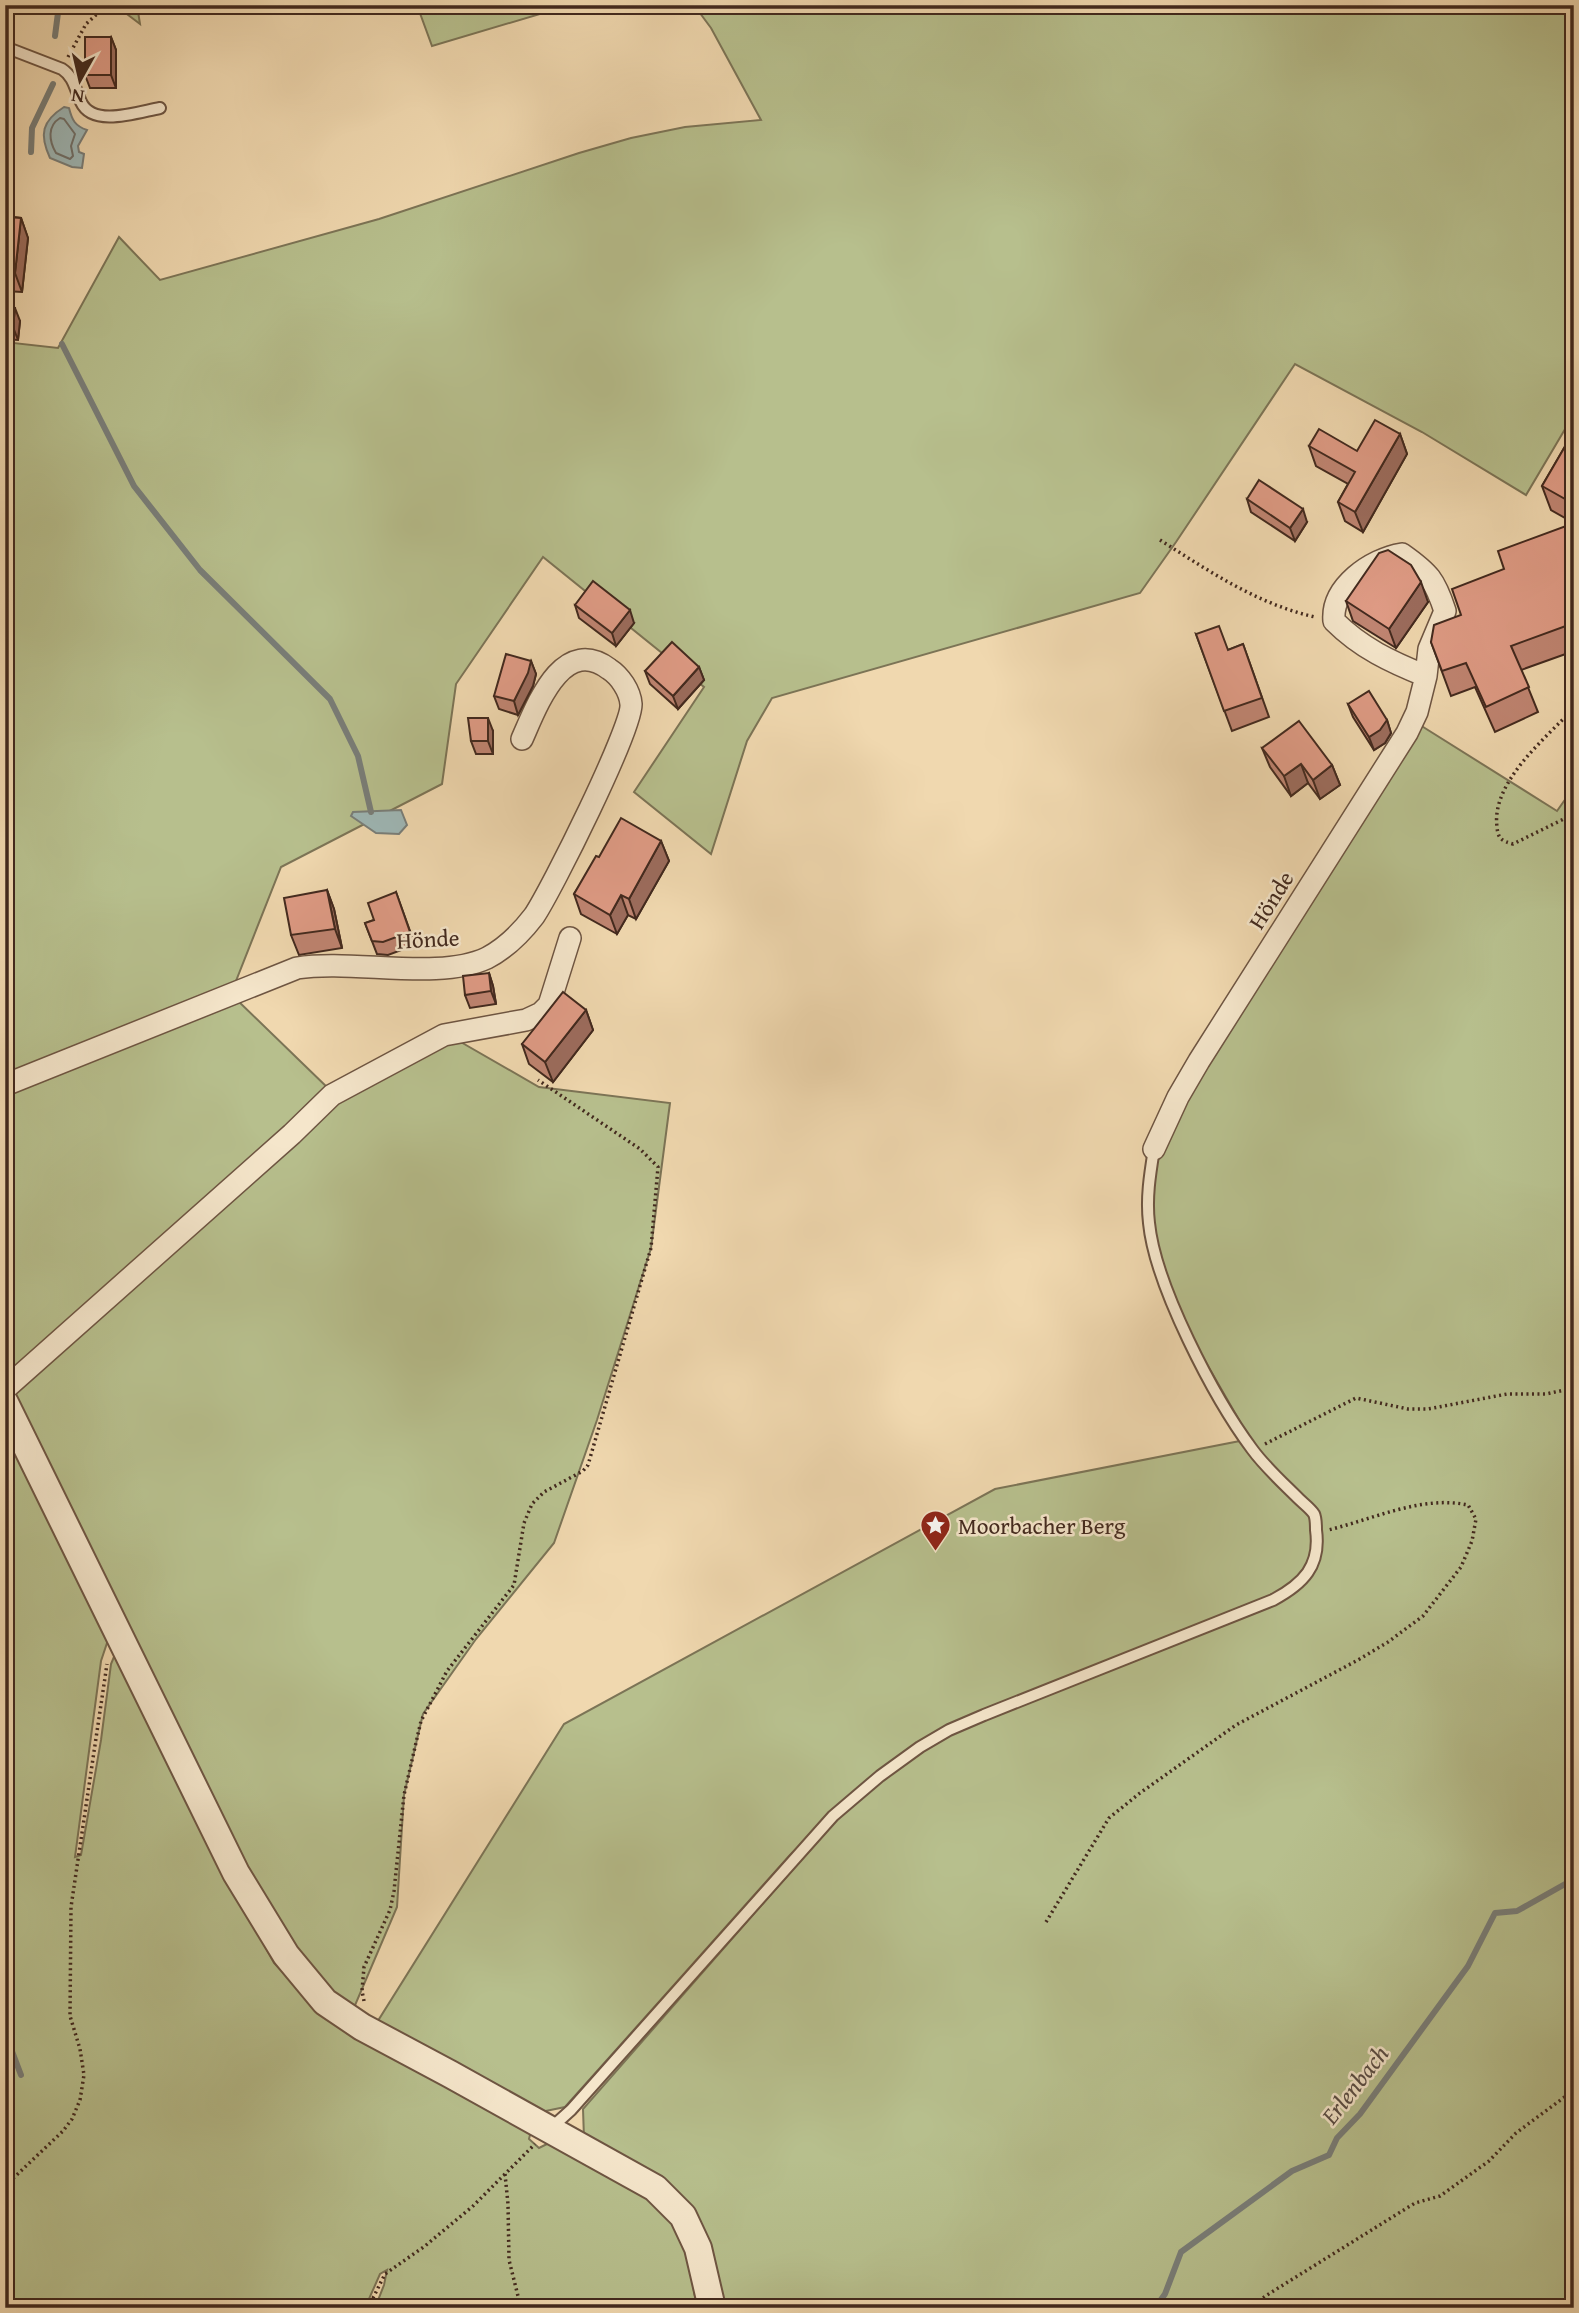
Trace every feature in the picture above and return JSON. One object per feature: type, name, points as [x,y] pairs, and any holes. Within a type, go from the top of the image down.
[{"type":"street","name":"Hönde","points":[[1154,1149],[1199,1060],[1406,733],[1417,712],[1426,676],[1429,649],[1445,611],[1436,585],[1419,566],[1402,555],[1371,564],[1347,586],[1333,608],[1334,621]]},
{"type":"street","points":[[1334,621],[1348,635],[1389,662],[1426,676]]},
{"type":"street","name":"Hönde","points":[[5,1085],[297,968],[456,966],[496,953],[516,936],[535,914],[571,845],[621,739],[631,706],[626,686],[609,668],[591,661],[573,662],[557,672],[522,739]]},
{"type":"street","points":[[5,1389],[292,1134],[332,1095],[444,1035],[526,1020],[541,1013],[549,1005],[570,938]]},
{"type":"street","points":[[5,1403],[236,1873],[286,1955],[325,2002],[362,2027],[655,2188],[683,2216],[698,2248],[712,2308]]},
{"type":"lane","points":[[5,47],[62,68],[72,79],[81,102],[90,114],[106,117],[160,108]]},
{"type":"lane","points":[[550,2129],[571,2110],[833,1816],[920,1746],[985,1714],[1273,1600],[1293,1590],[1308,1575],[1318,1550],[1314,1514],[1252,1450],[1218,1396],[1187,1336],[1159,1271],[1149,1224],[1148,1181],[1154,1149]]},
{"type":"path","points":[[62,68],[86,24],[107,5]]},
{"type":"path","points":[[1160,540],[1272,605],[1334,621]]},
{"type":"path","points":[[1574,708],[1510,777],[1500,798],[1496,818],[1498,836],[1513,844],[1574,814]]},
{"type":"path","points":[[362,2027],[366,2010],[362,1992],[364,1967],[390,1910],[404,1796],[421,1721],[447,1671],[514,1585],[524,1523],[531,1504],[544,1492],[583,1471],[587,1465],[651,1248],[658,1167],[640,1149],[538,1080]]},
{"type":"path","points":[[1252,1450],[1356,1398],[1408,1409],[1427,1409],[1507,1394],[1546,1394],[1574,1388]]},
{"type":"path","points":[[1046,1922],[1109,1818],[1236,1724],[1358,1660],[1423,1616],[1461,1567],[1472,1541],[1476,1519],[1468,1506],[1449,1501],[1422,1504],[1317,1532]]},
{"type":"path","points":[[5,2186],[63,2131],[72,2119],[80,2100],[84,2075],[80,2049],[70,2016],[71,1908],[107,1661],[117,1632]]},
{"type":"path","points":[[1250,2308],[1415,2203],[1440,2196],[1489,2161],[1516,2133],[1574,2090]]},
{"type":"path","points":[[368,2308],[385,2274],[473,2206],[550,2129]]},
{"type":"path","points":[[505,2174],[509,2260],[521,2308]]},
{"type":"green space","points":[[115,5],[137,5],[140,24]]},
{"type":"green space","points":[[417,5],[570,5],[432,46]]},
{"type":"green space","points":[[694,5],[1574,5],[1574,414],[1526,495],[1422,432],[1295,364],[1140,593],[772,698],[747,741],[711,854],[634,792],[704,687],[543,557],[456,684],[442,784],[281,867],[232,991],[5,1082],[5,342],[58,348],[119,237],[160,280],[379,219],[631,138],[685,127],[761,120],[711,28]]},
{"type":"green space","points":[[1420,725],[1557,811],[1574,787],[1574,2308],[723,2308],[707,2245],[584,2138],[583,2109],[844,1811],[840,1806],[790,1855],[565,2107],[536,2113],[376,2024],[564,1724],[995,1489],[1250,1439],[1189,1333],[1160,1270],[1152,1225],[1152,1180],[1157,1150],[1191,1080]]},
{"type":"green space","points":[[234,997],[331,1091],[5,1384],[5,1089]]},
{"type":"green space","points":[[452,1037],[539,1087],[670,1103],[651,1248],[597,1420],[554,1543],[476,1639],[423,1714],[404,1795],[397,1907],[353,2010],[329,1994],[291,1952],[7,1396],[336,1098]]},
{"type":"green space","points":[[5,1417],[110,1634],[101,1661],[75,1857],[81,1855],[111,1664],[116,1652],[226,1875],[274,1963],[312,2003],[531,2131],[529,2139],[539,2148],[551,2142],[648,2196],[669,2218],[687,2252],[697,2308],[375,2308],[387,2270],[380,2274],[365,2308],[5,2308]]},
{"type":"water","points":[[64,107],[69,108],[77,124],[87,130],[78,146],[79,152],[84,154],[82,168],[50,158],[44,142],[47,123]]},
{"type":"water","points":[[401,810],[407,825],[399,834],[376,833],[351,816],[353,812]]},
{"type":"building","points":[[85,37],[111,37],[111,75],[85,75]]},
{"type":"building","points":[[5,209],[10,210],[9,217],[21,218],[15,273],[5,272]]},
{"type":"building","points":[[5,307],[15,308],[13,327],[5,326]]},
{"type":"building","points":[[1375,420],[1400,434],[1355,512],[1338,502],[1355,472],[1309,446],[1319,429],[1357,451]]},
{"type":"building","points":[[1574,431],[1574,504],[1542,486]]},
{"type":"building","points":[[1259,480],[1303,509],[1290,528],[1247,499]]},
{"type":"building","points":[[1566,526],[1574,547],[1574,623],[1511,646],[1529,687],[1486,707],[1466,663],[1442,671],[1431,642],[1434,625],[1461,615],[1452,589],[1504,569],[1498,551]]},
{"type":"building","points":[[1388,550],[1411,565],[1421,582],[1389,629],[1346,601],[1379,553]]},
{"type":"building","points":[[593,581],[630,610],[612,633],[575,605]]},
{"type":"building","points":[[1219,626],[1228,650],[1243,644],[1262,698],[1224,711],[1196,634]]},
{"type":"building","points":[[672,642],[699,667],[673,696],[645,671]]},
{"type":"building","points":[[506,654],[531,661],[514,701],[494,696]]},
{"type":"building","points":[[1369,691],[1387,720],[1380,730],[1369,737],[1348,704]]},
{"type":"building","points":[[468,718],[488,718],[488,741],[471,741]]},
{"type":"building","points":[[1299,721],[1332,765],[1313,780],[1301,764],[1284,776],[1262,748]]},
{"type":"building","points":[[621,818],[661,841],[629,899],[621,895],[610,915],[574,894]]},
{"type":"building","points":[[327,890],[335,929],[291,935],[284,898]]},
{"type":"building","points":[[396,892],[410,932],[383,942],[372,941],[365,923],[374,920],[368,903]]},
{"type":"building","points":[[489,973],[491,991],[465,995],[463,976]]},
{"type":"building","points":[[563,992],[586,1010],[545,1062],[522,1044]]},
{"type":"waterway","points":[[55,36],[59,5]]},
{"type":"waterway","points":[[31,152],[32,128],[53,84]]},
{"type":"waterway","points":[[62,344],[134,486],[200,570],[330,699],[358,756],[371,812]]},
{"type":"waterway","name":"Erlenbach","points":[[1155,2308],[1165,2294],[1181,2252],[1292,2171],[1329,2155],[1337,2138],[1360,2114],[1468,1966],[1495,1913],[1517,1911],[1574,1879]]},
{"type":"waterway","points":[[5,2033],[21,2075]]},
{"type":"place","name":"Moorbacher Berg","points":[[935,1553]]}]
